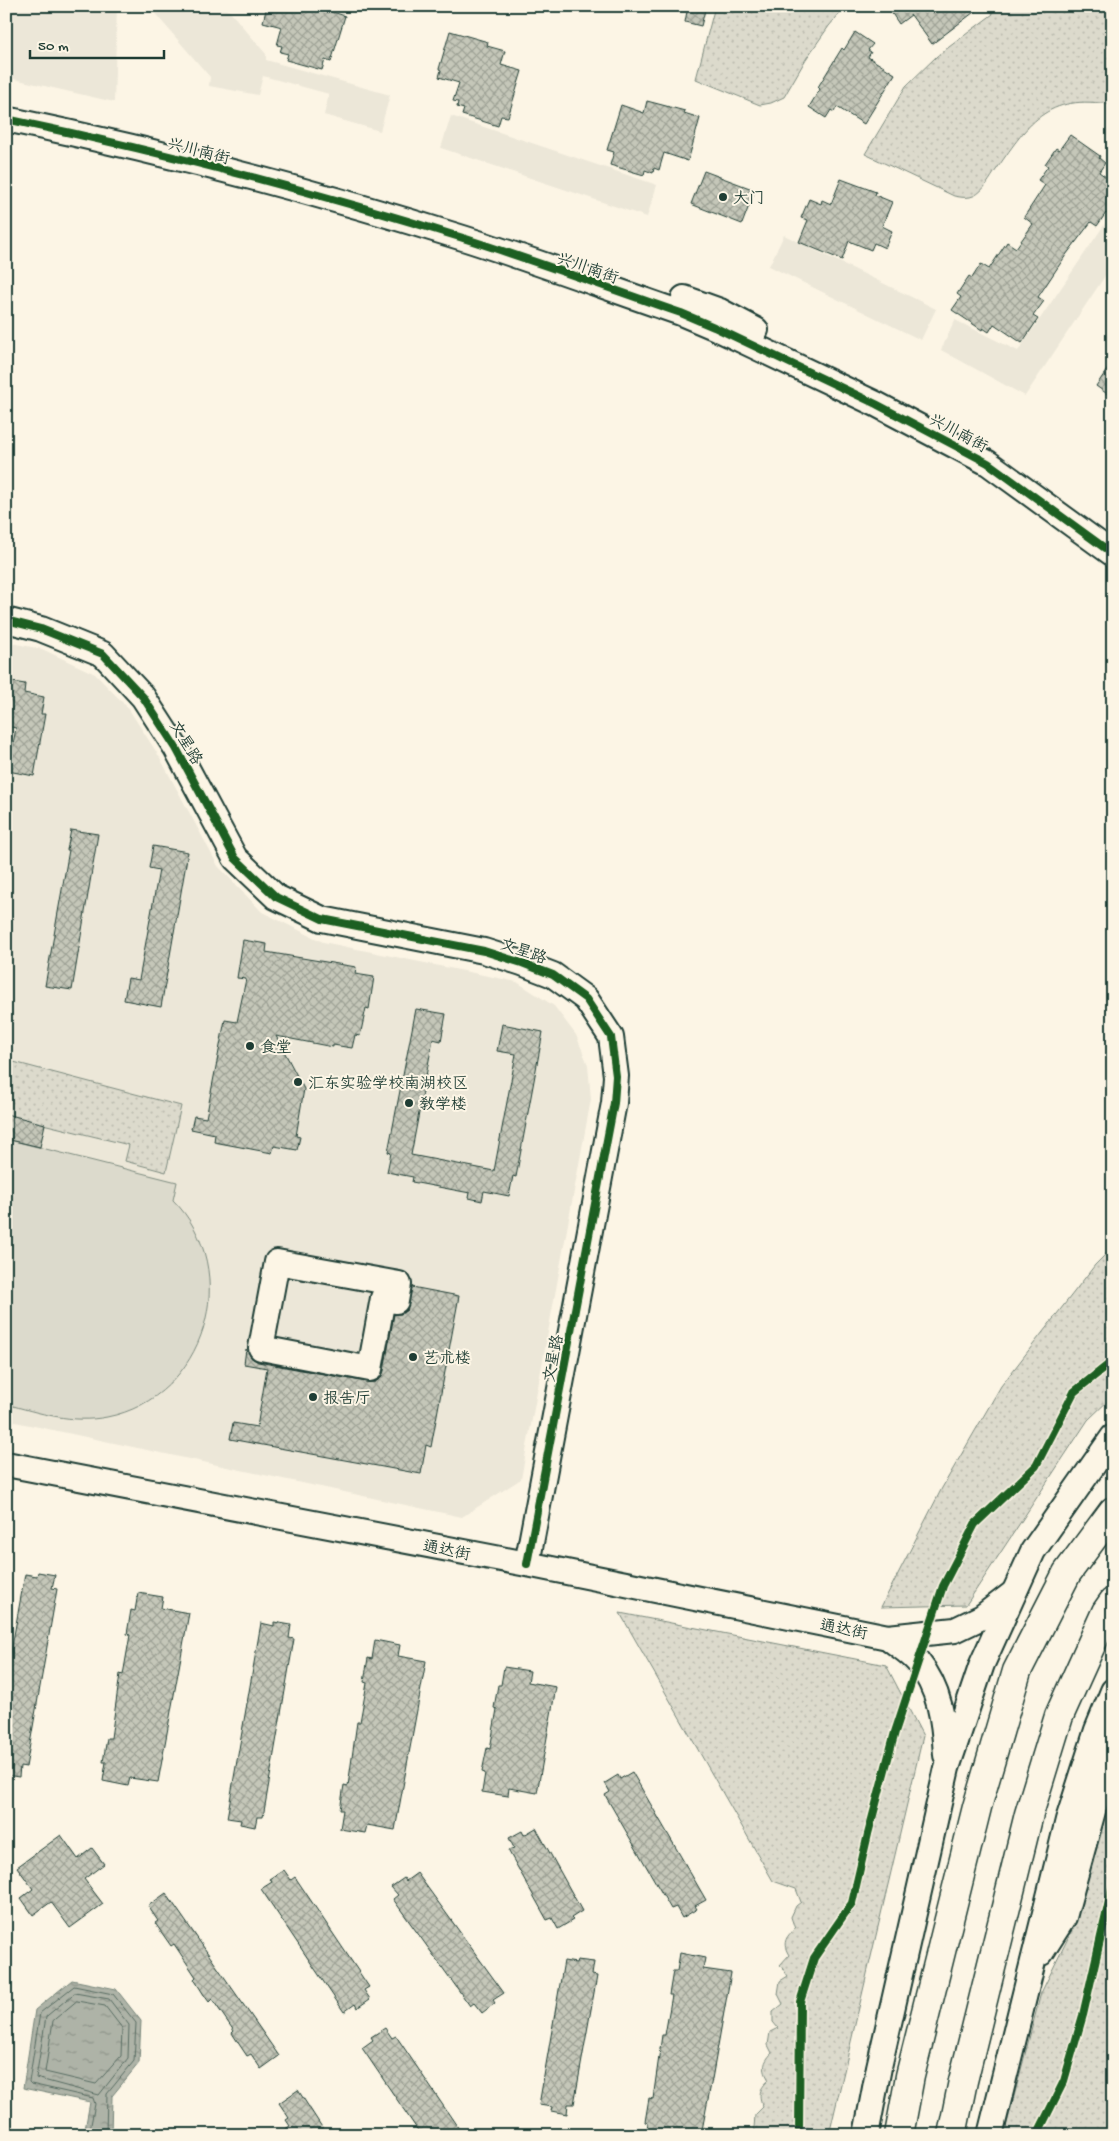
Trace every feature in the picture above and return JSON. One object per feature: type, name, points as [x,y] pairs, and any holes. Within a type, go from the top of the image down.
[{"type":"highway","points":[[899,2135],[910,2076],[977,1807],[1017,1671],[1067,1573],[1113,1511]]},
{"type":"highway","points":[[952,2135],[963,2081],[1029,1814],[1060,1716],[1106,1612],[1113,1602]]},
{"type":"street","name":"兴川南街","points":[[6,105],[132,134],[371,195],[720,311],[995,452],[1113,538]]},
{"type":"street","name":"兴川南街","points":[[6,119],[70,132],[297,189],[464,238],[681,313],[876,404],[988,463],[1113,554]]},
{"type":"street","name":"文星路","points":[[6,620],[41,629],[103,654],[143,697],[176,748],[235,858],[276,897],[322,919],[484,951],[553,975],[586,999],[611,1037],[616,1076],[614,1103],[527,1564]]},
{"type":"street","points":[[277,1262],[399,1284],[396,1301],[383,1298],[370,1369],[261,1348],[277,1262]]},
{"type":"street","points":[[866,2135],[879,2067],[947,1768],[982,1664],[1033,1551],[1113,1437]]},
{"type":"street","name":"通达街","points":[[6,1464],[527,1564],[888,1637]]},
{"type":"street","points":[[888,1637],[955,1630],[982,1617],[1015,1591]]},
{"type":"street","points":[[888,1637],[918,1661],[935,1689],[944,1720],[947,1768]]},
{"type":"street","points":[[990,2135],[1029,1971],[1068,1820],[1097,1730],[1113,1691]]},
{"type":"street","points":[[1029,1971],[1064,1917],[1113,1738]]},
{"type":"street","points":[[874,2135],[879,2067]]},
{"type":"street","points":[[957,2135],[963,2081]]},
{"type":"shaded area","points":[[6,6],[117,6],[114,102],[14,79],[6,71]]},
{"type":"shaded area","points":[[146,6],[225,6],[266,54],[266,60],[390,95],[380,131],[324,115],[329,94],[263,76],[258,95],[209,86],[210,77],[152,10],[145,10]]},
{"type":"shaded area","points":[[715,6],[846,6],[829,26],[806,59],[784,97],[771,103],[760,105],[696,79]]},
{"type":"shaded area","points":[[988,6],[1113,6],[1113,105],[1090,102],[1071,103],[1055,108],[1041,116],[1017,140],[981,191],[974,196],[958,197],[865,154],[906,86],[937,56],[993,14]]},
{"type":"shaded area","points":[[451,116],[657,185],[647,217],[441,148]]},
{"type":"shaded area","points":[[1113,212],[1113,264],[1025,396],[941,350],[955,320],[1018,351]]},
{"type":"shaded area","points":[[784,235],[936,309],[921,340],[769,266]]},
{"type":"shaded area","name":"汇东实验学校南湖校区","points":[[6,642],[42,649],[95,674],[128,708],[159,756],[218,866],[262,912],[323,942],[517,982],[554,1006],[576,1035],[588,1065],[591,1099],[521,1479],[462,1517],[6,1420]]},
{"type":"shaded area","points":[[6,1060],[181,1106],[166,1172],[125,1161],[129,1145],[6,1115]]},
{"type":"shaded area","points":[[6,1139],[177,1182],[173,1200],[195,1229],[206,1261],[209,1295],[203,1328],[190,1359],[169,1385],[141,1405],[107,1417],[82,1419],[56,1417],[6,1404]]},
{"type":"shaded area","points":[[1113,1247],[1113,1396],[1088,1420],[966,1605],[881,1607],[942,1488],[1001,1386],[1095,1265]]},
{"type":"shaded area","points":[[620,1613],[886,1665],[923,1736],[829,2135],[758,2135],[754,2128],[755,2115],[763,2107],[760,2092],[769,2080],[764,2066],[772,2053],[768,2045],[770,2032],[778,2028],[773,2022],[773,2012],[783,2004],[778,1994],[780,1981],[788,1976],[780,1965],[789,1955],[785,1944],[789,1935],[795,1929],[791,1917],[796,1906],[801,1902],[796,1889],[773,1881]]},
{"type":"shaded area","points":[[1113,1786],[1113,2135],[1004,2135],[1041,1993],[1074,1926]]},
{"type":"water","points":[[72,1980],[116,1989],[141,2021],[139,2063],[112,2096],[111,2135],[84,2135],[90,2102],[23,2088],[35,2010]]},
{"type":"building","points":[[267,6],[325,6],[324,9],[345,16],[331,62],[325,60],[322,70],[286,60],[288,54],[280,52],[282,46],[277,45],[282,27],[263,22]]},
{"type":"building","points":[[688,6],[706,6],[701,26],[685,22]]},
{"type":"building","points":[[887,6],[982,6],[932,44],[911,15],[899,24]]},
{"type":"building","points":[[450,31],[488,42],[487,46],[505,51],[501,65],[522,71],[508,117],[501,116],[498,126],[462,115],[464,109],[457,107],[458,102],[453,101],[459,83],[439,77],[441,70],[439,69]]},
{"type":"building","points":[[855,32],[873,44],[868,50],[871,52],[868,57],[895,74],[864,124],[837,107],[834,112],[831,110],[826,118],[809,107],[820,89],[818,87],[842,48],[844,50]]},
{"type":"building","points":[[647,101],[685,111],[684,113],[700,118],[688,161],[664,153],[659,170],[654,168],[653,173],[645,170],[644,175],[610,165],[614,152],[607,150],[621,105],[644,113]]},
{"type":"building","points":[[1070,135],[1100,156],[1099,158],[1105,163],[1099,172],[1113,182],[1113,217],[1106,213],[1097,226],[1091,222],[1066,255],[1038,297],[1044,301],[1033,316],[1038,319],[1022,343],[994,324],[989,332],[983,328],[982,330],[952,310],[961,297],[957,294],[969,276],[972,278],[981,264],[989,269],[1007,242],[1016,248],[1033,224],[1024,217],[1045,185],[1038,180],[1048,166],[1045,164],[1056,148],[1059,150]]},
{"type":"building","name":"大门","points":[[704,171],[755,190],[742,224],[691,204]]},
{"type":"building","points":[[841,179],[876,192],[875,195],[892,202],[882,226],[892,231],[885,248],[874,243],[871,250],[849,241],[842,260],[799,242],[808,220],[801,218],[809,199],[821,204],[822,200],[831,204]]},
{"type":"building","points":[[1113,361],[1113,398],[1096,386]]},
{"type":"building","points":[[6,681],[25,684],[24,693],[44,697],[41,714],[45,714],[34,776],[8,771],[16,728],[6,726]]},
{"type":"building","points":[[71,830],[98,834],[72,990],[45,986]]},
{"type":"building","points":[[153,846],[188,852],[161,1007],[124,1000],[128,978],[139,980],[159,870],[149,868]]},
{"type":"building","name":"食堂","points":[[243,940],[267,944],[266,952],[356,967],[355,974],[374,977],[369,1009],[366,1008],[360,1036],[355,1035],[352,1048],[333,1045],[333,1047],[276,1036],[304,1089],[296,1136],[300,1137],[297,1150],[274,1146],[272,1153],[214,1142],[215,1134],[191,1129],[194,1116],[206,1118],[225,1020],[237,1022],[246,979],[237,978]]},
{"type":"building","name":"教学楼","points":[[416,1009],[446,1014],[441,1041],[433,1039],[411,1155],[494,1171],[516,1054],[497,1051],[502,1024],[543,1032],[516,1177],[513,1176],[509,1196],[484,1191],[482,1201],[469,1198],[470,1193],[412,1182],[413,1177],[387,1172],[391,1153],[388,1152]]},
{"type":"building","points":[[6,1114],[45,1124],[40,1147],[6,1139]]},
{"type":"building","points":[[412,1287],[459,1296],[431,1447],[426,1445],[421,1474],[230,1439],[233,1423],[257,1427],[267,1368],[244,1364],[246,1349],[252,1358],[258,1362],[375,1382],[381,1378],[384,1371],[394,1314],[401,1314],[407,1310]]},
{"type":"building","points":[[38,1572],[55,1575],[52,1588],[57,1589],[26,1767],[20,1766],[19,1777],[6,1775],[6,1680],[25,1574],[37,1576]]},
{"type":"building","points":[[138,1593],[163,1597],[161,1608],[189,1613],[158,1782],[130,1778],[128,1786],[103,1781],[106,1762],[103,1762],[107,1738],[111,1738],[120,1674],[123,1675],[130,1635],[127,1634],[131,1610],[135,1611]]},
{"type":"building","points":[[274,1622],[291,1625],[289,1638],[294,1639],[263,1817],[257,1817],[255,1827],[240,1824],[241,1820],[227,1818],[261,1623],[274,1626]]},
{"type":"building","points":[[375,1640],[400,1645],[398,1656],[426,1661],[395,1830],[367,1825],[365,1833],[340,1829],[343,1810],[340,1810],[344,1785],[348,1786],[357,1722],[360,1722],[367,1683],[364,1682],[368,1658],[372,1659]]},
{"type":"building","points":[[504,1667],[530,1671],[528,1682],[556,1687],[537,1793],[509,1788],[508,1796],[482,1792],[485,1773],[482,1772],[487,1748],[490,1749],[497,1709],[494,1708],[498,1685],[501,1685]]},
{"type":"building","points":[[632,1772],[706,1900],[695,1906],[697,1909],[682,1918],[676,1907],[671,1909],[605,1795],[610,1792],[605,1783],[618,1775],[620,1779]]},
{"type":"building","points":[[536,1828],[582,1911],[571,1918],[573,1920],[558,1929],[552,1918],[547,1920],[508,1850],[514,1848],[509,1838],[522,1831],[524,1835]]},
{"type":"building","points":[[61,1835],[78,1859],[92,1848],[104,1864],[84,1879],[103,1904],[70,1928],[51,1902],[33,1915],[21,1898],[33,1889],[17,1867]]},
{"type":"building","points":[[284,1870],[291,1880],[295,1877],[369,1987],[364,1990],[370,1999],[357,2008],[355,2004],[344,2012],[261,1889],[272,1882],[270,1879]]},
{"type":"building","points":[[417,1873],[504,1993],[493,2000],[495,2003],[482,2013],[474,2003],[470,2006],[393,1899],[398,1895],[391,1887],[404,1878],[406,1881]]},
{"type":"building","points":[[166,1893],[279,2056],[261,2069],[251,2054],[247,2056],[232,2033],[234,2031],[212,1999],[209,2002],[204,1995],[194,1979],[196,1977],[174,1944],[171,1946],[155,1923],[158,1921],[148,1906]]},
{"type":"building","points":[[680,1953],[705,1958],[703,1969],[731,1973],[712,2079],[701,2135],[646,2135],[648,2123],[645,2122],[649,2098],[653,2099],[662,2035],[665,2035],[672,1995],[669,1995],[673,1971],[677,1971]]},
{"type":"building","points":[[577,1960],[594,1962],[592,1975],[597,1976],[574,2104],[568,2104],[567,2114],[551,2111],[552,2107],[539,2105],[564,1961],[576,1963]]},
{"type":"building","points":[[385,2028],[392,2038],[396,2036],[463,2135],[421,2135],[362,2048],[373,2040],[371,2037]]},
{"type":"building","points":[[298,2090],[327,2135],[276,2135],[290,2126],[286,2120],[289,2118],[279,2103]]},
{"type":"cycle path","points":[[6,119],[179,158],[350,204],[545,265],[681,313],[876,404],[988,463],[1113,554]]},
{"type":"cycle path","points":[[6,620],[41,629],[103,654],[143,697],[176,748],[235,858],[276,897],[322,919],[484,951],[553,975],[586,999],[611,1037],[616,1076],[614,1103],[527,1564]]},
{"type":"cycle path","points":[[799,2135],[800,2002],[814,1958],[852,1903],[895,1732],[943,1586],[975,1524],[1036,1466],[1074,1392],[1113,1361]]},
{"type":"cycle path","points":[[1037,2135],[1064,2081],[1083,2015],[1113,1884]]},
{"type":"place","name":"大门","points":[[723,197]]},
{"type":"place","name":"食堂","points":[[250,1046]]},
{"type":"place","name":"汇东实验学校南湖校区","points":[[298,1082]]},
{"type":"place","name":"教学楼","points":[[409,1103]]},
{"type":"place","name":"艺术楼","points":[[413,1357]]},
{"type":"place","name":"报告厅","points":[[313,1397]]}]
